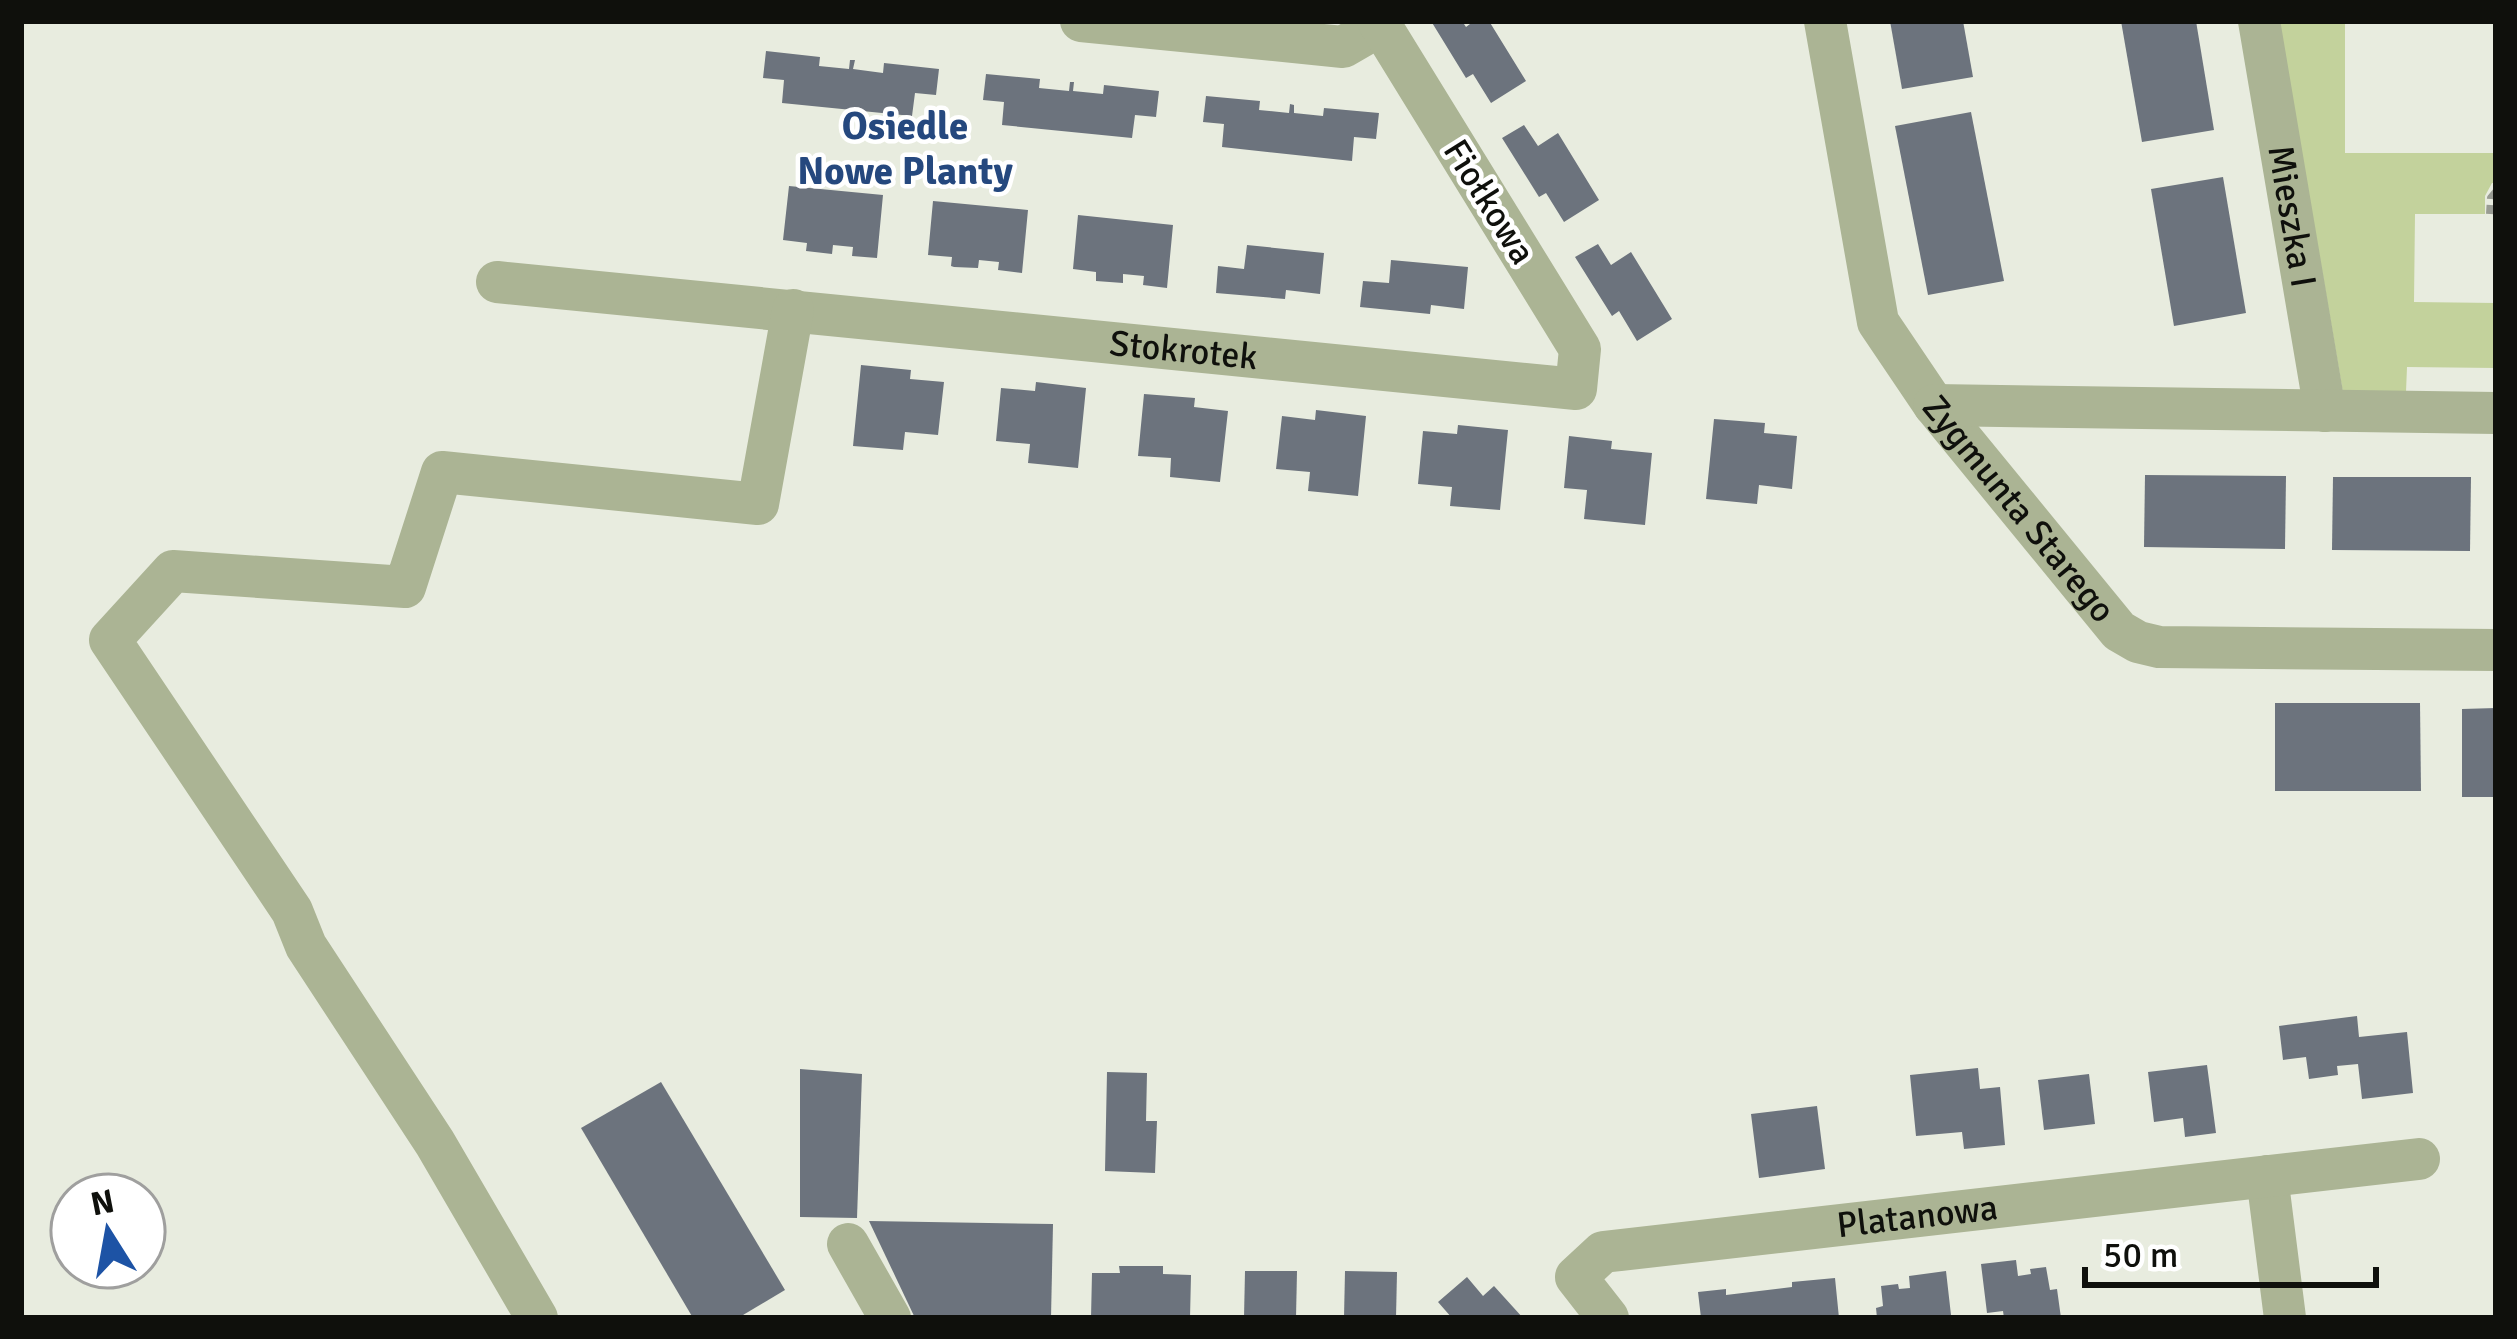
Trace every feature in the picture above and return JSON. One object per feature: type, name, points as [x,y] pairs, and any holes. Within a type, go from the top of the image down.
[{"type":"street","points":[[1082,21],[1343,46],[1380,23]]},
{"type":"street","name":"Zygmunta Starego","points":[[1825,21],[1878,322],[1934,405],[2119,632],[2159,647],[2496,650]]},
{"type":"street","name":"Mieszka I","points":[[2259,21],[2325,411]]},
{"type":"street","name":"Fiołkowa","points":[[1380,23],[1580,349],[1576,389]]},
{"type":"street","name":"Stokrotek","points":[[496,282],[1576,389]]},
{"type":"street","points":[[537,1318],[435,1143],[305,946],[292,911],[110,640],[173,571],[405,587],[442,472],[758,504],[793,310]]},
{"type":"street","points":[[1934,405],[2496,413]]},
{"type":"street","name":"Platanowa","points":[[1608,1318],[1576,1277],[1603,1252],[2420,1159]]},
{"type":"street","points":[[2267,1176],[2285,1318]]},
{"type":"street","points":[[848,1244],[890,1318]]},
{"type":"path","points":[[2491,214],[2496,192]]},
{"type":"green space","points":[[2279,21],[2345,21],[2345,153],[2496,153],[2496,183],[2485,196],[2485,214],[2415,214],[2414,302],[2496,303],[2496,368],[2407,367],[2406,392],[2343,393]]},
{"type":"building","points":[[1431,21],[1462,21],[1466,27],[1474,21],[1489,21],[1526,81],[1491,103],[1473,74],[1466,78]]},
{"type":"building","points":[[1890,21],[1963,21],[1973,77],[1902,89]]},
{"type":"building","points":[[2121,21],[2196,21],[2214,130],[2142,142]]},
{"type":"building","points":[[766,51],[820,57],[819,66],[849,69],[850,60],[855,60],[853,69],[883,73],[884,63],[939,69],[936,95],[915,93],[912,116],[782,103],[784,80],[763,78]]},
{"type":"building","points":[[986,74],[1040,79],[1039,88],[1069,91],[1074,82],[1073,91],[1103,94],[1104,85],[1159,91],[1156,117],[1135,115],[1132,138],[1002,125],[1004,102],[983,100]]},
{"type":"building","points":[[1206,96],[1260,101],[1259,110],[1289,113],[1290,104],[1294,113],[1323,116],[1324,108],[1379,113],[1376,139],[1354,137],[1352,161],[1222,147],[1224,124],[1203,122]]},
{"type":"building","points":[[1971,112],[2004,281],[1928,295],[1895,126]]},
{"type":"building","points":[[1524,125],[1538,146],[1558,133],[1599,200],[1564,222],[1546,193],[1539,197],[1502,138]]},
{"type":"building","points":[[2223,177],[2246,313],[2174,326],[2151,189]]},
{"type":"building","points":[[789,186],[883,195],[877,258],[852,256],[853,247],[833,245],[832,254],[806,251],[807,243],[783,240]]},
{"type":"building","points":[[933,201],[1028,210],[1022,273],[998,270],[999,262],[979,260],[978,268],[954,267],[952,257],[928,255]]},
{"type":"building","points":[[1078,215],[1173,225],[1167,288],[1143,285],[1144,276],[1123,274],[1123,283],[1096,281],[1096,272],[1073,269]]},
{"type":"building","points":[[1598,244],[1611,265],[1631,252],[1672,319],[1637,341],[1619,311],[1612,316],[1575,257]]},
{"type":"building","points":[[1247,245],[1324,253],[1320,294],[1286,290],[1285,299],[1216,293],[1218,266],[1244,269]]},
{"type":"building","points":[[1391,260],[1468,267],[1464,309],[1431,305],[1430,314],[1360,307],[1363,281],[1389,283]]},
{"type":"building","points":[[861,365],[911,370],[910,379],[944,382],[938,435],[905,432],[903,450],[853,446]]},
{"type":"building","points":[[1036,382],[1086,388],[1078,468],[1028,463],[1030,444],[996,441],[1001,388],[1035,391]]},
{"type":"building","points":[[1144,394],[1195,398],[1194,407],[1228,411],[1220,482],[1170,477],[1171,458],[1138,456]]},
{"type":"building","points":[[1316,410],[1366,416],[1358,496],[1308,491],[1310,472],[1276,469],[1282,416],[1315,420]]},
{"type":"building","points":[[1714,419],[1765,423],[1764,433],[1797,436],[1792,489],[1759,485],[1757,504],[1706,499]]},
{"type":"building","points":[[1458,425],[1508,430],[1500,510],[1450,506],[1452,487],[1418,484],[1423,431],[1457,434]]},
{"type":"building","points":[[1569,436],[1612,441],[1611,449],[1652,453],[1645,525],[1584,519],[1587,490],[1564,488]]},
{"type":"building","points":[[2145,475],[2286,476],[2285,549],[2144,547]]},
{"type":"building","points":[[2333,477],[2471,477],[2470,551],[2332,550]]},
{"type":"building","points":[[2275,703],[2420,703],[2421,791],[2275,791]]},
{"type":"building","points":[[2496,708],[2496,797],[2462,797],[2462,709]]},
{"type":"building","points":[[2357,1016],[2359,1037],[2407,1032],[2413,1093],[2362,1099],[2358,1064],[2337,1066],[2338,1075],[2309,1079],[2306,1057],[2283,1060],[2279,1026]]},
{"type":"building","points":[[2207,1065],[2216,1133],[2185,1137],[2183,1118],[2154,1122],[2148,1072]]},
{"type":"building","points":[[1978,1068],[1980,1089],[2000,1087],[2005,1145],[1964,1149],[1962,1132],[1916,1136],[1910,1075]]},
{"type":"building","points":[[800,1069],[862,1074],[857,1218],[800,1217]]},
{"type":"building","points":[[1107,1072],[1147,1073],[1146,1121],[1157,1121],[1155,1173],[1105,1171]]},
{"type":"building","points":[[2089,1074],[2095,1124],[2044,1130],[2038,1080]]},
{"type":"building","points":[[661,1082],[785,1290],[738,1318],[693,1318],[581,1128]]},
{"type":"building","points":[[1817,1106],[1825,1169],[1759,1178],[1751,1114]]},
{"type":"building","points":[[869,1221],[1053,1224],[1051,1318],[915,1318]]},
{"type":"building","points":[[2016,1260],[2018,1276],[2046,1267],[2050,1290],[2057,1289],[2061,1318],[2004,1318],[2003,1311],[1987,1313],[1981,1264]]},
{"type":"building","points":[[1119,1266],[1163,1266],[1163,1274],[1191,1275],[1190,1318],[1091,1318],[1092,1273],[1120,1273]]},
{"type":"building","points":[[1245,1271],[1297,1271],[1296,1318],[1244,1318]]},
{"type":"building","points":[[1345,1271],[1397,1272],[1396,1318],[1344,1318]]},
{"type":"building","points":[[1946,1271],[1951,1315],[1877,1318],[1876,1308],[1883,1306],[1881,1286],[1910,1288],[1909,1276]]},
{"type":"building","points":[[1467,1277],[1483,1296],[1494,1286],[1523,1318],[1452,1318],[1438,1302]]},
{"type":"building","points":[[1835,1278],[1839,1318],[1701,1318],[1698,1292],[1726,1289],[1726,1295]]},
{"type":"district","name":"Osiedle Nowe Planty","points":[[905,148]]}]
